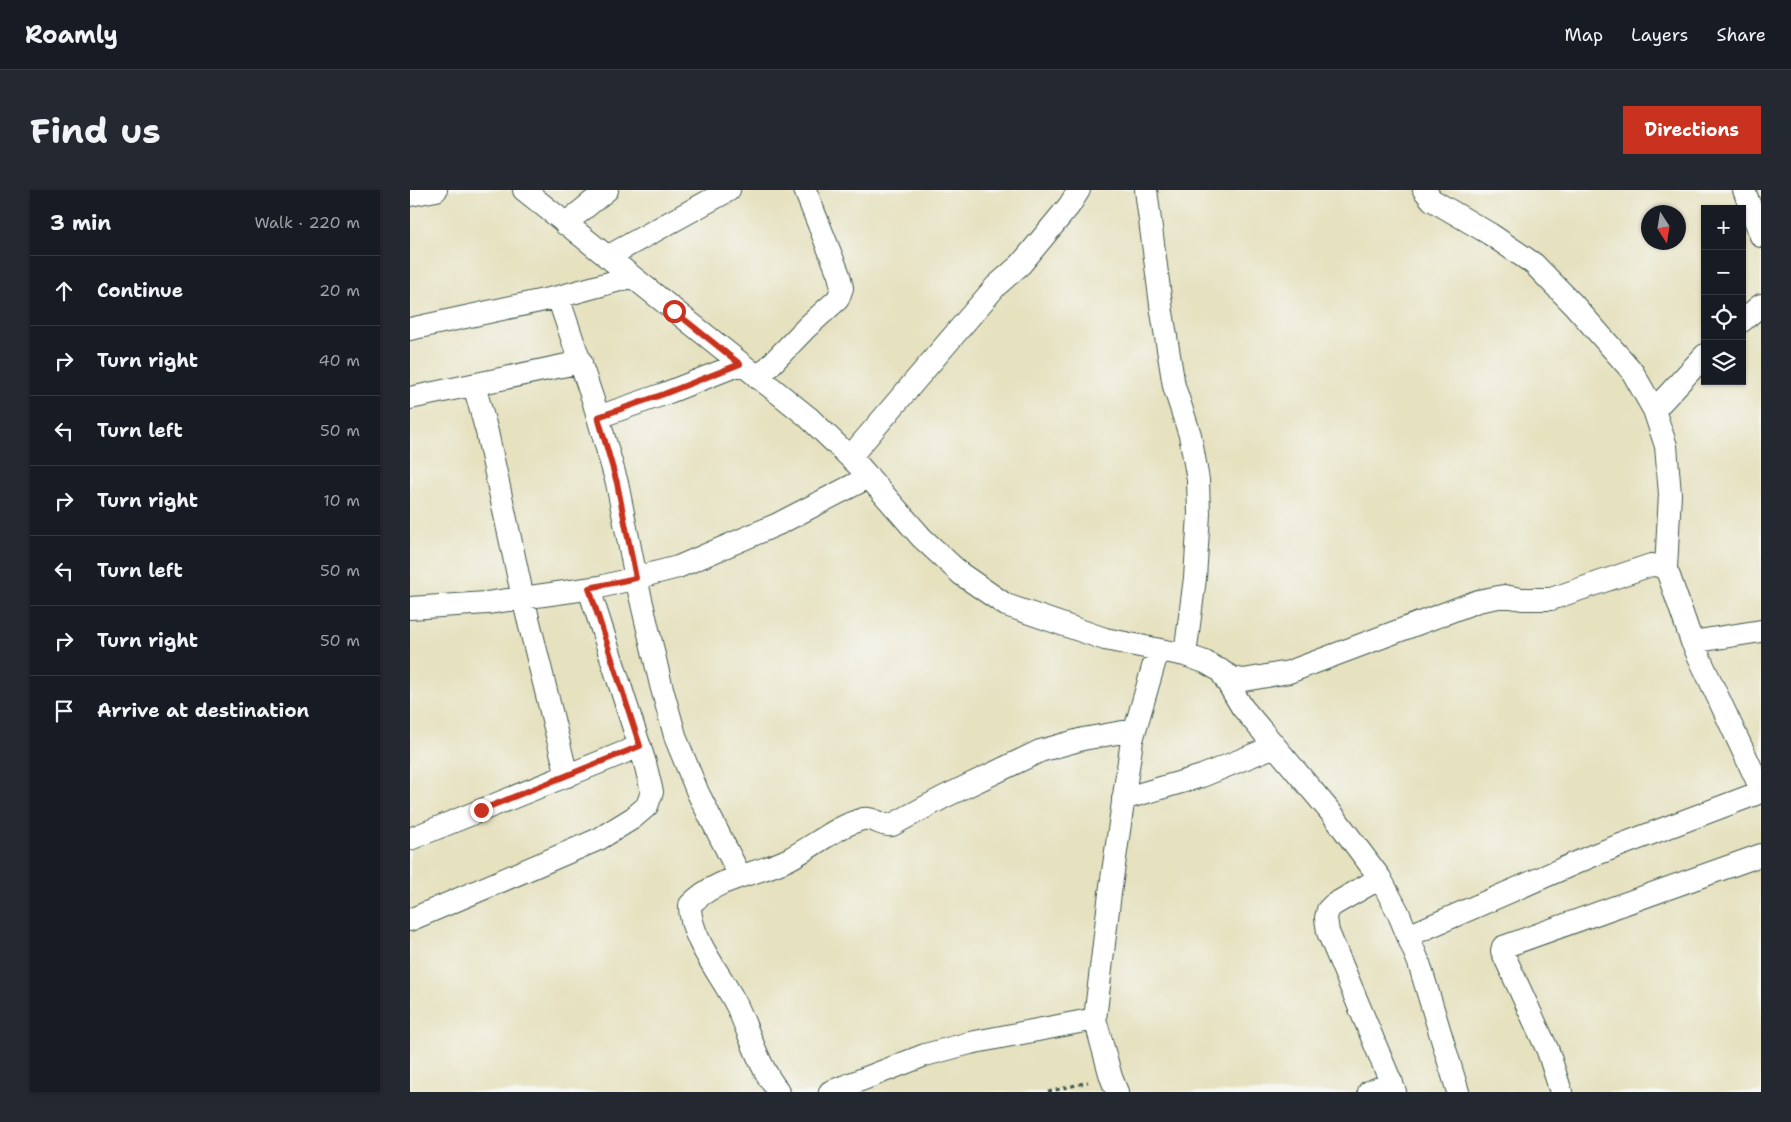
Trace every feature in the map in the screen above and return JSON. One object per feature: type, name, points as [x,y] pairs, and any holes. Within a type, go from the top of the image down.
[{"type":"street","points":[[410,195],[436,190]]},
{"type":"street","points":[[524,190],[808,417],[868,477],[922,538],[961,574],[1006,605],[1105,639],[1185,655],[1205,662],[1233,678],[1244,680],[1263,678],[1289,672],[1478,600],[1504,596],[1522,599],[1551,599],[1651,565],[1666,568]]},
{"type":"street","points":[[565,224],[607,190]]},
{"type":"street","points":[[607,257],[729,190]]},
{"type":"street","points":[[758,378],[841,295],[842,288],[839,275],[805,190]]},
{"type":"street","points":[[850,458],[996,286],[1020,264],[1069,206],[1079,190]]},
{"type":"street","points":[[1146,190],[1174,386],[1190,435],[1198,480],[1199,514],[1195,578],[1185,655]]},
{"type":"street","points":[[1408,936],[1594,854],[1761,791],[1692,642],[1666,568],[1670,494],[1666,446],[1654,410],[1632,371],[1574,304],[1534,264],[1490,234],[1432,200],[1424,190]]},
{"type":"street","points":[[1744,190],[1761,236]]},
{"type":"street","points":[[410,330],[558,297],[631,277]]},
{"type":"street","points":[[558,297],[581,362],[617,483],[636,578],[676,740],[698,793],[740,876]]},
{"type":"street","points":[[1746,317],[1761,304]]},
{"type":"street","points":[[1654,410],[1701,359]]},
{"type":"street","points":[[410,398],[581,362]]},
{"type":"street","points":[[598,417],[664,394],[740,364]]},
{"type":"street","points":[[474,385],[487,432],[522,598],[567,776]]},
{"type":"street","points":[[410,608],[488,603],[589,588],[678,567],[778,524],[868,477]]},
{"type":"street","points":[[410,920],[599,839],[633,818],[647,806],[652,792],[640,746],[589,588]]},
{"type":"street","points":[[1692,642],[1761,631]]},
{"type":"street","points":[[1114,1084],[1095,1019],[1110,893],[1134,730],[1158,650]]},
{"type":"street","points":[[1220,670],[1242,707],[1333,815],[1380,878],[1398,912],[1419,963],[1458,1092]]},
{"type":"street","points":[[779,1092],[765,1070],[736,1004],[701,941],[690,914],[690,905],[699,896],[717,885],[788,860],[842,827],[865,819],[872,819],[887,826],[892,825],[959,789],[1040,751],[1082,739],[1134,730]]},
{"type":"street","points":[[410,839],[640,746]]},
{"type":"street","points":[[1123,799],[1202,776],[1275,746]]},
{"type":"street","points":[[1561,1092],[1548,1051],[1502,950],[1503,947],[1761,855]]},
{"type":"street","points":[[1369,1092],[1394,1087],[1328,932],[1326,918],[1328,910],[1334,905],[1380,878]]},
{"type":"street","points":[[830,1092],[934,1053],[970,1043],[1095,1019]]},
{"type":"path","points":[[1048,1092],[1114,1084]]},
{"type":"route","points":[[481,810],[640,746],[589,588],[636,578],[617,483],[598,417],[664,394],[740,364],[674,311]]}]
